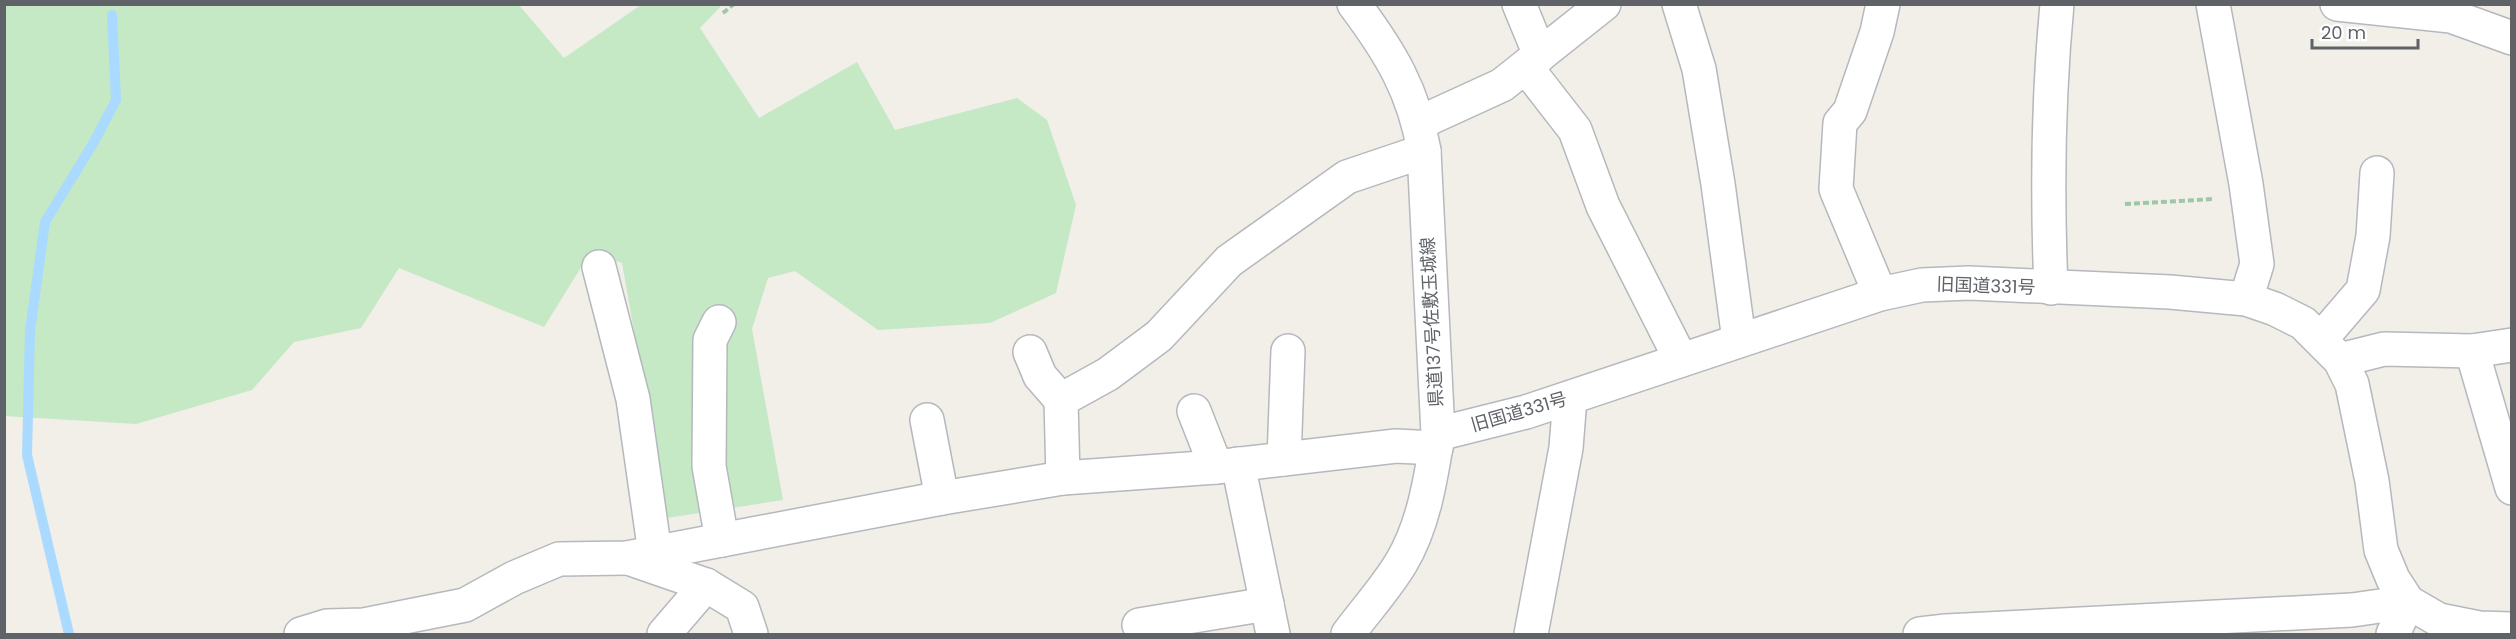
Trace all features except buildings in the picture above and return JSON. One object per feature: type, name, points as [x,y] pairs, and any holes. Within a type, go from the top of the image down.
[{"type":"street","name":"県道137号佐敷玉城線","points":[[1348,634],[1401,562],[1418,524],[1432,472],[1437,441],[1422,137],[1409,94],[1384,45],[1354,4]]},
{"type":"street","points":[[1519,4],[1533,61],[1575,130],[1603,206],[1680,360]]},
{"type":"street","points":[[1679,4],[1699,69],[1719,184],[1739,340]]},
{"type":"street","points":[[1880,294],[1836,189],[1840,123],[1850,111],[1877,32],[1883,4]]},
{"type":"street","points":[[2051,288],[2049,210],[2052,55],[2057,4]]},
{"type":"street","points":[[2213,4],[2248,197],[2257,264],[2246,299]]},
{"type":"street","points":[[2337,4],[2451,16],[2511,38]]},
{"type":"street","points":[[1061,400],[1108,374],[1159,336],[1229,261],[1347,177],[1422,137],[1502,85],[1600,6]]},
{"type":"street","points":[[2377,173],[2373,236],[2363,290],[2331,350],[2472,351],[2511,345]]},
{"type":"street","points":[[599,267],[633,399],[641,555]]},
{"type":"street","name":"旧国道331号","points":[[641,555],[942,498],[1063,478],[1227,465],[1437,441],[1880,294],[1922,285],[1969,283],[2170,292],[2246,299],[2303,323],[2331,350],[2352,384],[2372,480],[2380,550],[2393,579],[2408,602]]},
{"type":"street","points":[[719,322],[710,340],[709,466],[722,540]]},
{"type":"street","points":[[1284,459],[1288,351]]},
{"type":"street","points":[[2472,351],[2511,488]]},
{"type":"street","points":[[1030,352],[1040,376],[1061,400],[1063,478]]},
{"type":"street","points":[[1531,634],[1566,448],[1570,398]]},
{"type":"street","points":[[1139,625],[1270,619],[1227,465],[1194,411]]},
{"type":"street","points":[[927,420],[942,498]]},
{"type":"street","points":[[301,634],[327,626],[349,630],[465,605],[514,578],[559,559],[641,555],[706,585],[742,607],[751,634]]},
{"type":"street","points":[[664,634],[706,585]]},
{"type":"street","points":[[1920,634],[2352,610],[2408,602],[2439,620],[2479,628],[2511,629]]},
{"type":"street","points":[[2393,634],[2408,602]]},
{"type":"path","points":[[723,13],[734,4]]},
{"type":"path","points":[[2125,204],[2248,197]]},
{"type":"green space","points":[[4,5],[519,5],[564,58],[641,5],[722,5],[700,28],[759,118],[857,62],[895,130],[1017,98],[1047,120],[1076,205],[1056,293],[990,323],[878,330],[795,271],[768,278],[752,329],[783,500],[667,518],[622,263],[590,253],[544,327],[399,268],[361,328],[294,342],[252,390],[136,424],[5,416]]},
{"type":"waterway","points":[[69,634],[27,455],[30,331],[45,222],[94,142],[116,100],[112,15]]}]
